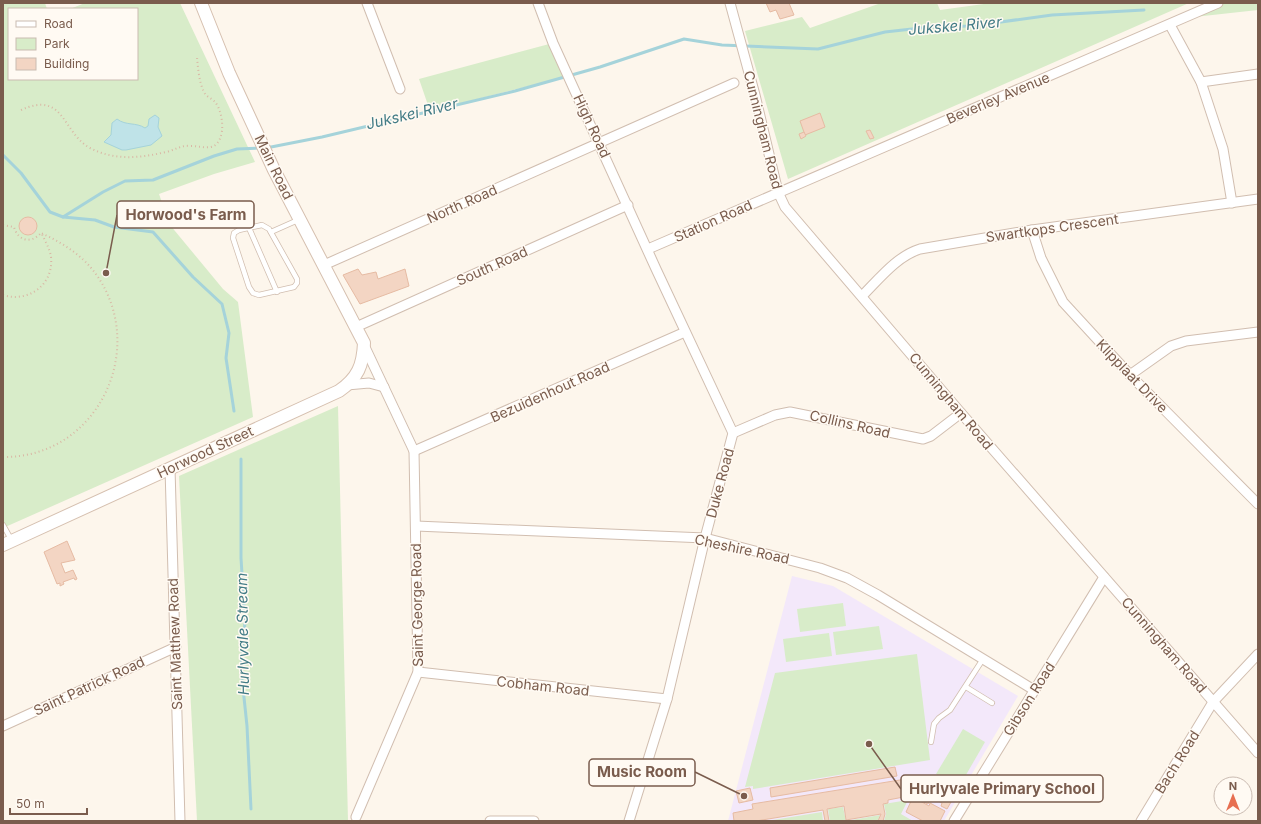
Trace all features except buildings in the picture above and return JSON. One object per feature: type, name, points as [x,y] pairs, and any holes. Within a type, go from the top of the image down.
[{"type":"main road","name":"Main Road","points":[[201,3],[229,73],[274,170],[356,327]]},
{"type":"main road","points":[[356,327],[364,343]]},
{"type":"main road","name":"Horwood Street","points":[[7,543],[339,391],[356,377],[361,366],[364,343]]},
{"type":"street","points":[[367,3],[400,89]]},
{"type":"street","name":"High Road","points":[[538,3],[553,42],[648,249]]},
{"type":"street","name":"Cunningham Road","points":[[730,3],[755,95],[778,192],[785,206],[795,220],[862,296],[961,413],[1258,753]]},
{"type":"street","name":"Beverley Avenue","points":[[778,192],[1170,25],[1218,3]]},
{"type":"street","points":[[1170,25],[1201,82],[1223,149],[1232,203]]},
{"type":"street","points":[[1201,82],[1258,74]]},
{"type":"street","name":"North Road","points":[[324,265],[600,144],[734,83]]},
{"type":"street","name":"Station Road","points":[[648,249],[778,192]]},
{"type":"street","name":"Swartkops Crescent","points":[[862,296],[897,262],[913,251],[1032,230],[1258,199]]},
{"type":"street","name":"South Road","points":[[356,327],[628,205]]},
{"type":"street","name":"Klipplaat Drive","points":[[1032,230],[1041,258],[1063,302],[1130,375],[1258,503]]},
{"type":"street","name":"Duke Road","points":[[629,821],[667,699],[705,538],[733,433],[685,332],[648,249]]},
{"type":"street","name":"Bezuidenhout Road","points":[[414,451],[685,332]]},
{"type":"street","points":[[1130,375],[1171,346],[1186,341],[1258,332]]},
{"type":"street","name":"Saint George Road","points":[[355,820],[418,672],[414,451],[364,343]]},
{"type":"street","points":[[347,385],[369,383],[384,387]]},
{"type":"street","name":"Collins Road","points":[[733,433],[774,415],[790,412],[923,439],[931,436],[961,413]]},
{"type":"street","name":"Saint Matthew Road","points":[[170,468],[180,821]]},
{"type":"street","name":"Cheshire Road","points":[[416,526],[705,538],[835,572],[878,595],[1034,690]]},
{"type":"street","name":"Gibson Road","points":[[954,821],[1104,578]]},
{"type":"street","name":"Saint Patrick Road","points":[[3,726],[176,647]]},
{"type":"street","name":"Bach Road","points":[[1140,821],[1213,702],[1258,654]]},
{"type":"street","name":"Cobham Road","points":[[418,672],[667,699]]},
{"type":"street","points":[[490,821],[534,821]]},
{"type":"lane","points":[[271,232],[300,219]]},
{"type":"lane","points":[[262,225],[266,226],[271,232],[297,279],[297,284],[294,287],[259,295],[253,293],[249,287],[232,238],[234,233],[239,230],[249,228],[262,225]]},
{"type":"lane","points":[[249,228],[277,292]]},
{"type":"lane","points":[[3,526],[7,543]]},
{"type":"lane","points":[[931,742],[934,724],[939,718],[950,710],[984,659]]},
{"type":"lane","points":[[966,687],[992,703]]},
{"type":"path","points":[[22,110],[42,104],[56,109],[84,144],[113,157],[146,156],[168,152],[183,146],[209,149],[215,146],[222,132],[222,119],[216,102],[208,97],[203,88],[197,57]]},
{"type":"path","points":[[3,225],[14,227],[18,236],[25,240],[34,239],[41,233]]},
{"type":"path","points":[[3,295],[17,297],[26,296],[42,286],[48,278],[51,258],[41,233]]},
{"type":"path","points":[[3,457],[36,452],[59,443],[78,429],[95,411],[107,391],[115,368],[118,344],[116,320],[109,297],[98,276],[82,258],[68,247],[41,233]]},
{"type":"shaded area","points":[[792,576],[833,586],[1018,696],[944,821],[728,821]]},
{"type":"green space","points":[[3,3],[45,3],[47,8],[8,8],[8,80],[138,80],[138,8],[72,8],[85,3],[180,3],[255,162],[214,174],[159,194],[170,225],[223,289],[238,302],[253,417],[3,528]]},
{"type":"green space","points":[[881,3],[937,3],[940,10],[991,3],[1189,3],[788,179],[745,31],[802,17],[810,28]]},
{"type":"green space","points":[[1218,3],[1258,3],[1258,10],[1185,18]]},
{"type":"green space","points":[[553,43],[569,76],[430,111],[419,79]]},
{"type":"green space","points":[[338,406],[348,821],[197,821],[179,476]]},
{"type":"green space","points":[[843,603],[846,626],[800,632],[797,609]]},
{"type":"green space","points":[[879,626],[883,649],[836,655],[833,632]]},
{"type":"green space","points":[[829,633],[832,656],[786,662],[783,639]]},
{"type":"green space","points":[[917,654],[930,760],[753,789],[753,786],[745,787],[775,673]]},
{"type":"green space","points":[[963,729],[985,742],[959,787],[936,774]]},
{"type":"green space","points":[[908,800],[901,814],[913,821],[884,821],[886,814],[884,804]]},
{"type":"green space","points":[[843,807],[846,821],[830,821],[828,809]]},
{"type":"green space","points":[[822,812],[823,821],[767,821]]},
{"type":"green space","points":[[880,815],[878,821],[846,821]]},
{"type":"water","points":[[155,115],[159,118],[158,127],[162,136],[151,145],[122,150],[104,142],[111,135],[112,123],[117,119],[124,123],[138,125],[145,128],[148,126],[149,119]]},
{"type":"waterway","name":"Jukskei River","points":[[266,148],[322,137],[515,91],[600,67],[684,39],[722,45],[818,49],[885,32],[930,27],[971,26],[1052,15],[1144,10]]},
{"type":"waterway","name":"Hurlyvale Stream","points":[[3,155],[21,173],[50,212],[63,217],[103,192],[125,181],[153,180],[214,156],[237,149],[260,148]]},
{"type":"waterway","name":"Jukskei River","points":[[63,217],[95,220],[114,227],[153,232],[193,277],[222,304],[229,333],[226,358],[234,411]]},
{"type":"waterway","name":"Hurlyvale Stream","points":[[241,459],[241,558],[245,622],[241,669],[247,726],[251,809]]},
{"type":"place","name":"Horwood's Farm","points":[[106,273]]},
{"type":"place","name":"Hurlyvale Primary School","points":[[869,744]]},
{"type":"place","name":"Music Room","points":[[744,796]]}]
